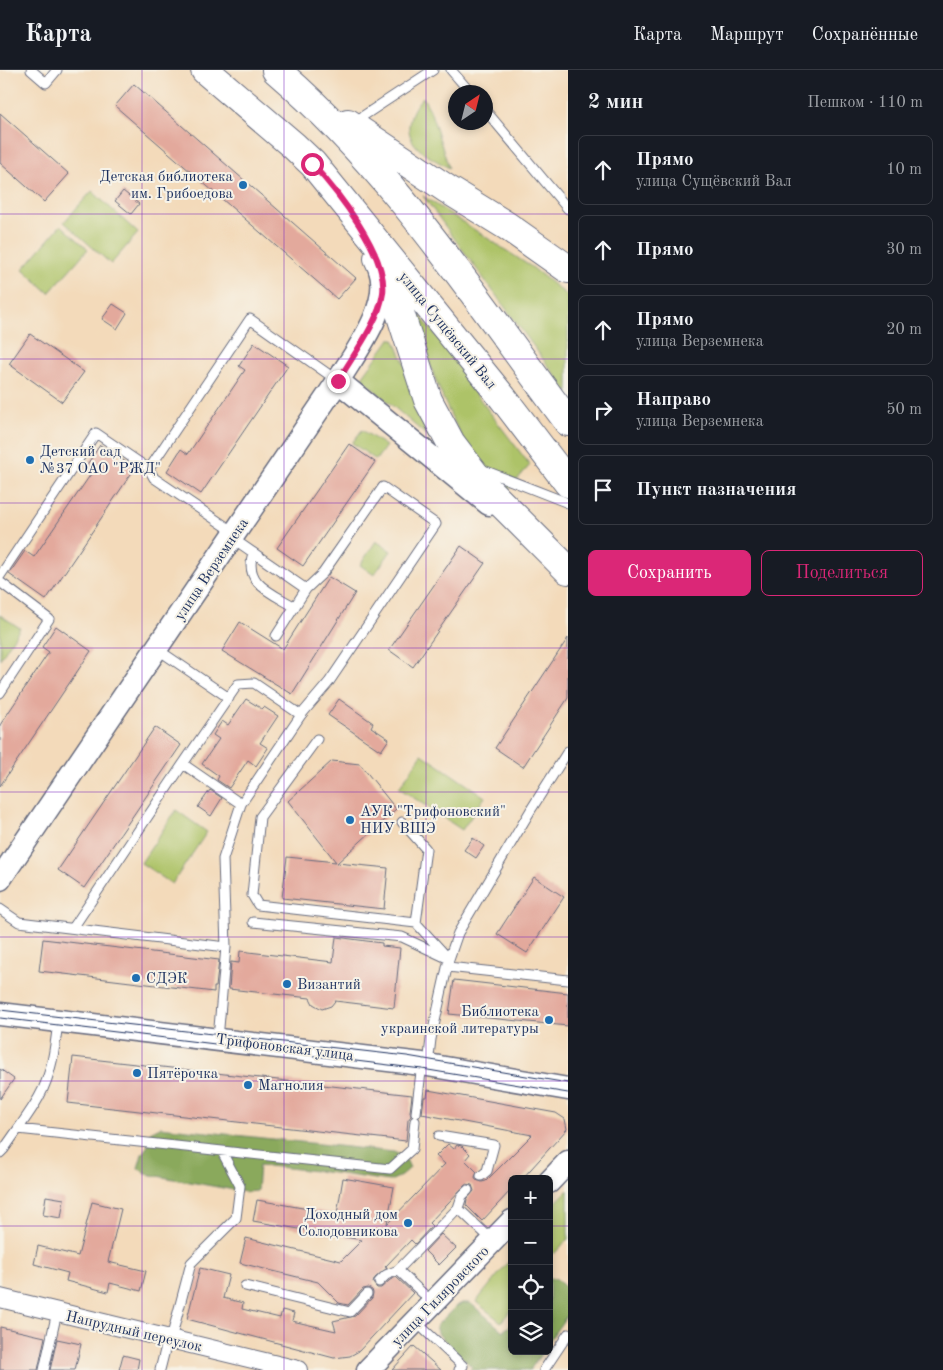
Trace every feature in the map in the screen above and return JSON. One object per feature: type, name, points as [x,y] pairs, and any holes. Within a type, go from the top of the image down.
[{"type":"main road","name":"улица Сущёвский Вал","points":[[205,70],[294,146],[330,184],[503,398],[568,483]]},
{"type":"main road","points":[[276,70],[299,90],[359,150],[396,192],[568,422]]},
{"type":"main road","points":[[299,90],[447,189],[507,226],[568,269]]},
{"type":"main road","points":[[330,184],[371,246],[386,273],[428,400],[451,443],[464,462],[503,506],[562,565]]},
{"type":"street","name":"улица Верземнека","points":[[0,879],[338,381],[372,324],[380,306],[383,283],[382,274],[371,246]]},
{"type":"street","points":[[338,381],[562,565]]},
{"type":"street","name":"Трифоновская улица","points":[[0,1014],[425,1064],[568,1090]]},
{"type":"street","points":[[553,1178],[568,1162]]},
{"type":"street","name":"улица Гиляровского","points":[[368,1370],[508,1225]]},
{"type":"street","name":"Напрудный переулок","points":[[0,1298],[298,1370]]},
{"type":"lane","points":[[32,70],[46,83],[57,70]]},
{"type":"lane","points":[[350,124],[433,70]]},
{"type":"lane","points":[[451,70],[464,85]]},
{"type":"lane","points":[[493,119],[568,209]]},
{"type":"lane","points":[[149,469],[250,319],[338,381]]},
{"type":"lane","points":[[0,576],[96,433],[149,469],[154,478],[233,535],[253,553],[306,589]]},
{"type":"lane","points":[[464,462],[568,503]]},
{"type":"lane","points":[[218,1040],[226,947],[223,859],[241,804],[301,715],[329,682],[436,524],[383,487],[323,573],[306,589],[276,636]]},
{"type":"lane","points":[[253,553],[250,563],[253,576],[258,584],[294,607]]},
{"type":"lane","points":[[0,582],[49,619],[0,693]]},
{"type":"lane","points":[[157,649],[229,698]]},
{"type":"lane","points":[[73,928],[238,684],[254,683],[301,715]]},
{"type":"lane","points":[[317,739],[260,817],[252,895],[258,905],[416,922],[449,963]]},
{"type":"lane","points":[[18,1130],[390,1169],[412,1149],[425,1064],[458,933],[568,751]]},
{"type":"lane","points":[[183,764],[241,804]]},
{"type":"lane","points":[[402,822],[426,849],[416,922]]},
{"type":"lane","points":[[0,910],[19,922],[226,947]]},
{"type":"lane","points":[[253,922],[402,937],[449,963],[568,980]]},
{"type":"lane","points":[[0,1153],[18,1130],[40,1096],[50,1071],[56,1046],[59,1020]]},
{"type":"lane","points":[[439,1136],[494,1145],[487,1171],[482,1176]]},
{"type":"lane","points":[[160,1370],[191,1263],[236,1218],[240,1186],[222,1152]]},
{"type":"lane","points":[[379,1282],[386,1275],[398,1270],[458,1208],[462,1196],[468,1190]]},
{"type":"lane","points":[[458,1208],[493,1241]]},
{"type":"lane","points":[[398,1270],[434,1303]]},
{"type":"lane","points":[[245,1286],[350,1312],[367,1294]]},
{"type":"lane","points":[[44,1370],[57,1312]]},
{"type":"lane","points":[[416,1322],[463,1366],[459,1370]]},
{"type":"lane","points":[[544,1370],[568,1334]]},
{"type":"green space","points":[[423,97],[430,110],[449,168],[428,156],[416,146],[409,133],[412,113]]},
{"type":"green space","points":[[92,191],[138,233],[111,264],[64,222]]},
{"type":"green space","points":[[423,196],[533,268],[568,296],[568,393]]},
{"type":"green space","points":[[61,225],[88,249],[49,293],[23,269]]},
{"type":"green space","points":[[412,306],[461,366],[466,381],[530,465],[509,489],[479,462],[461,434],[436,381]]},
{"type":"green space","points":[[390,339],[394,339],[441,448],[363,380],[363,376]]},
{"type":"green space","points":[[362,430],[386,446],[376,460],[352,443]]},
{"type":"green space","points":[[376,541],[391,551],[374,575],[360,565]]},
{"type":"green space","points":[[0,615],[20,628],[0,659]]},
{"type":"green space","points":[[422,754],[485,797],[462,830],[399,788]]},
{"type":"green space","points":[[176,810],[207,832],[172,884],[141,863]]},
{"type":"green space","points":[[160,1127],[394,1152],[405,1157],[410,1168],[401,1176],[390,1181],[259,1165],[257,1191],[245,1192],[146,1174],[138,1168],[142,1154],[149,1144],[150,1132]]},
{"type":"green space","points":[[568,1190],[568,1239],[554,1254],[553,1253],[553,1205]]},
{"type":"green space","points":[[508,1262],[508,1314],[501,1322],[476,1302]]},
{"type":"green space","points":[[553,1278],[557,1279],[568,1290],[568,1314],[553,1335]]},
{"type":"green space","points":[[462,1303],[470,1303],[503,1331],[508,1327],[508,1355],[540,1355],[530,1370],[470,1370],[472,1367],[439,1335],[436,1326],[455,1307]]},
{"type":"building","points":[[134,84],[356,278],[337,299],[115,106]]},
{"type":"building","points":[[0,113],[69,174],[44,202],[0,163]]},
{"type":"building","points":[[123,191],[139,204],[131,214],[115,201]]},
{"type":"building","points":[[113,304],[127,313],[117,329],[102,319]]},
{"type":"building","points":[[30,334],[84,372],[62,402],[9,364]]},
{"type":"building","points":[[254,343],[288,366],[201,494],[167,471],[181,449],[188,454],[245,370],[239,366]]},
{"type":"building","points":[[349,444],[375,462],[303,566],[277,548]]},
{"type":"building","points":[[100,445],[135,468],[46,600],[9,574],[25,551],[34,557],[91,474],[84,469]]},
{"type":"building","points":[[461,546],[485,563],[413,667],[389,650]]},
{"type":"building","points":[[329,577],[355,593],[292,694],[222,651],[240,622],[283,649]]},
{"type":"building","points":[[56,626],[91,651],[0,786],[0,725],[49,652],[42,647]]},
{"type":"building","points":[[568,638],[568,698],[523,767],[495,748]]},
{"type":"building","points":[[246,699],[278,716],[260,743],[268,748],[256,766],[248,760],[229,788],[217,780],[219,776],[202,764],[219,739],[213,735],[222,721],[228,725]]},
{"type":"building","points":[[339,699],[373,723],[371,727],[389,739],[381,751],[328,715]]},
{"type":"building","points":[[155,727],[181,745],[84,888],[58,870]]},
{"type":"building","points":[[332,761],[360,764],[396,809],[337,863],[388,868],[384,909],[282,898],[287,857],[336,862],[288,801]]},
{"type":"building","points":[[210,790],[222,798],[211,816],[198,807]]},
{"type":"building","points":[[473,838],[484,846],[476,858],[464,850]]},
{"type":"building","points":[[534,877],[564,897],[527,953],[497,934]]},
{"type":"building","points":[[336,937],[382,943],[382,946],[400,948],[394,1008],[335,1001],[331,1006],[322,1009],[313,1004],[310,998],[229,989],[231,962],[239,963],[240,951],[333,962]]},
{"type":"building","points":[[43,939],[219,960],[216,987],[214,987],[214,992],[39,971]]},
{"type":"building","points":[[454,980],[568,993],[568,1026],[449,1014]]},
{"type":"building","points":[[73,1057],[412,1095],[411,1116],[408,1120],[406,1141],[68,1103]]},
{"type":"building","points":[[0,1069],[14,1079],[0,1099]]},
{"type":"building","name":"Доходный дом Солодовникова","points":[[428,1090],[556,1113],[565,1119],[567,1129],[526,1175],[508,1175],[508,1193],[482,1221],[466,1205],[467,1199],[474,1191],[472,1185],[466,1184],[429,1223],[432,1226],[415,1244],[411,1240],[385,1267],[387,1268],[375,1278],[373,1283],[377,1288],[381,1288],[396,1277],[413,1293],[359,1351],[350,1356],[334,1358],[187,1319],[200,1268],[229,1275],[223,1298],[243,1303],[242,1309],[280,1318],[282,1310],[294,1313],[292,1321],[336,1331],[333,1321],[355,1316],[372,1298],[372,1290],[368,1288],[363,1289],[348,1305],[339,1303],[318,1282],[240,1263],[246,1238],[341,1261],[362,1240],[253,1221],[257,1200],[337,1214],[343,1178],[394,1187],[387,1224],[445,1164],[436,1156],[448,1144],[454,1149],[457,1145],[462,1146],[470,1154],[465,1160],[477,1172],[476,1180],[482,1182],[486,1181],[532,1135],[422,1114],[424,1097],[427,1097]]},
{"type":"building","points":[[46,1196],[64,1199],[61,1218],[43,1215]]},
{"type":"building","points":[[92,1202],[121,1209],[108,1262],[146,1271],[141,1291],[110,1283],[108,1292],[66,1281],[68,1273],[34,1264],[38,1246],[78,1256]]},
{"type":"building","points":[[441,1234],[456,1248],[439,1265],[425,1251]]},
{"type":"building","points":[[0,1327],[45,1337],[38,1370],[0,1370]]},
{"type":"building","points":[[57,1339],[81,1344],[75,1370],[50,1370]]},
{"type":"building","points":[[414,1346],[441,1370],[392,1370]]},
{"type":"building","points":[[123,1355],[139,1359],[137,1370],[119,1370]]},
{"type":"tram line","points":[[0,1010],[407,1056],[568,1083]]},
{"type":"tram line","points":[[0,1018],[422,1069],[568,1093]]},
{"type":"place","name":"Детская библиотека им. Грибоедова","points":[[243,185]]},
{"type":"place","name":"Детский сад №37 ОАО \"РЖД\"","points":[[30,460]]},
{"type":"place","name":"АУК \"Трифоновский\" НИУ ВШЭ","points":[[350,820]]},
{"type":"place","name":"СДЭК","points":[[136,978]]},
{"type":"place","name":"Византий","points":[[287,984]]},
{"type":"place","name":"Библиотека украинской литературы","points":[[549,1020]]},
{"type":"place","name":"Пятёрочка","points":[[137,1073]]},
{"type":"place","name":"Магнолия","points":[[248,1085]]},
{"type":"place","name":"Доходный дом Солодовникова","points":[[408,1223]]},
{"type":"route","points":[[312,164],[330,184],[357,223],[371,246],[382,274],[383,292],[380,306],[375,318],[338,381]]}]
